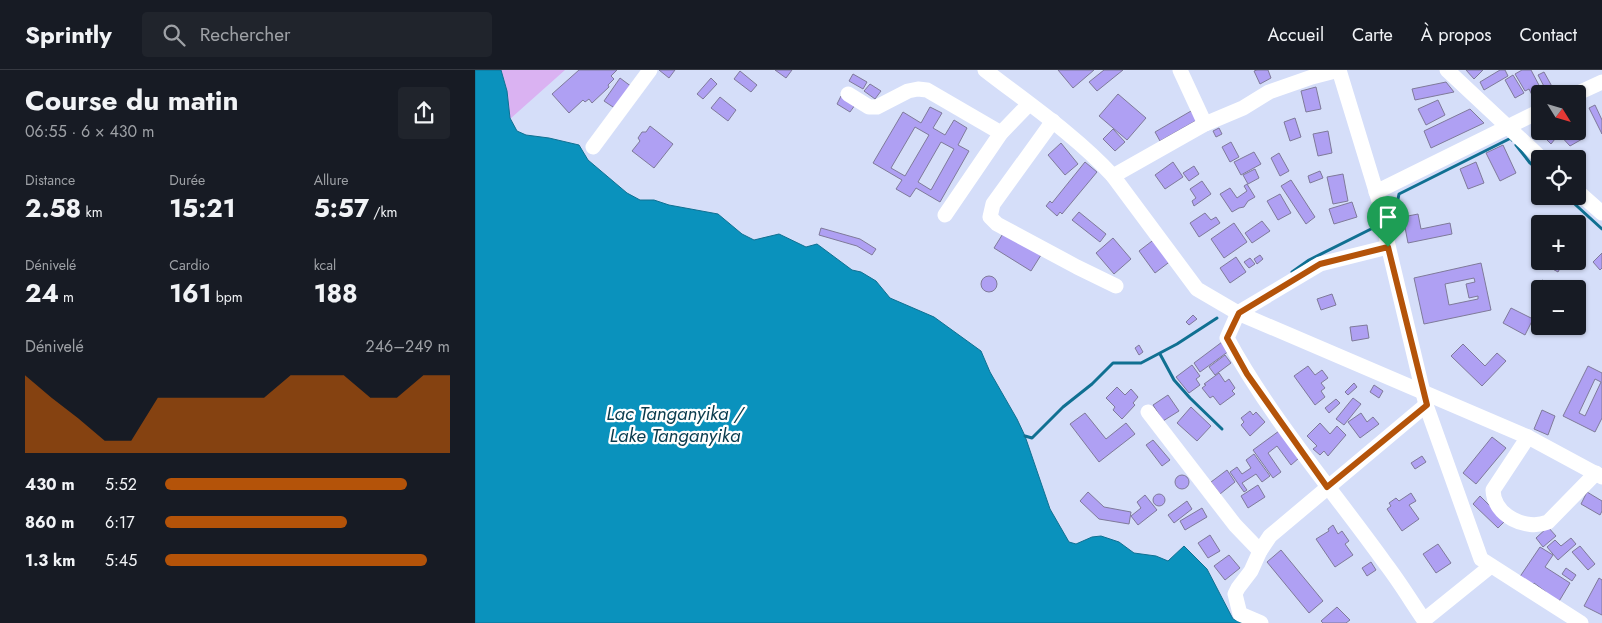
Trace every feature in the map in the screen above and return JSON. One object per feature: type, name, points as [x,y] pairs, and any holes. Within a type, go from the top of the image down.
[{"type":"street","points":[[593,147],[649,70]]},
{"type":"street","points":[[985,70],[1053,121],[1083,146],[1113,176],[1197,289],[1239,313],[1425,398],[1528,437],[1599,475],[1548,522],[1539,525],[1532,525],[1509,518],[1493,497],[1493,490],[1528,437]]},
{"type":"street","points":[[1180,70],[1205,124]]},
{"type":"street","points":[[1113,176],[1205,124],[1243,108],[1269,92],[1339,70],[1383,214],[1387,244],[1425,398],[1481,559],[1581,623]]},
{"type":"street","points":[[1447,70],[1532,150]]},
{"type":"street","points":[[1586,90],[1602,82]]},
{"type":"street","points":[[848,94],[869,107],[877,107],[908,91],[927,90],[1001,132]]},
{"type":"street","points":[[945,215],[1001,132],[1029,104]]},
{"type":"street","points":[[1376,192],[1531,115]]},
{"type":"street","points":[[1053,121],[993,204],[990,217],[997,224],[1117,286]]},
{"type":"street","points":[[1586,199],[1602,213]]},
{"type":"street","points":[[1387,244],[1320,264],[1239,313],[1227,338],[1247,374],[1327,487],[1386,564],[1425,622],[1491,566]]},
{"type":"street","points":[[1261,623],[1239,614],[1235,594],[1237,588],[1251,571],[1260,551],[1270,536],[1425,398]]},
{"type":"street","points":[[1148,412],[1235,525],[1260,551]]},
{"type":"shaded area","points":[[501,70],[565,70],[510,119],[507,91]]},
{"type":"water","name":"Lac Tanganyika / Lake Tanganyika","points":[[475,70],[501,70],[507,91],[510,118],[517,131],[526,135],[579,145],[588,160],[627,193],[640,200],[654,200],[669,205],[718,214],[742,234],[754,240],[779,234],[806,247],[817,244],[852,270],[861,272],[876,281],[890,298],[934,317],[981,351],[990,372],[1025,436],[1050,509],[1069,542],[1076,544],[1092,537],[1101,536],[1119,542],[1134,553],[1156,556],[1168,561],[1184,546],[1207,569],[1233,619],[1242,623],[475,623]]},
{"type":"building","points":[[579,70],[617,70],[611,76],[614,79],[608,85],[609,87],[592,103],[589,99],[585,102],[583,100],[569,113],[552,94]]},
{"type":"building","points":[[659,70],[675,70],[669,78]]},
{"type":"building","points":[[775,70],[792,70],[786,78]]},
{"type":"building","points":[[1058,70],[1094,70],[1073,88]]},
{"type":"building","points":[[1104,70],[1123,70],[1097,91],[1089,82]]},
{"type":"building","points":[[1268,70],[1271,78],[1260,84],[1254,71]]},
{"type":"building","points":[[1466,70],[1483,70],[1474,79]]},
{"type":"building","points":[[1500,70],[1505,70],[1508,76],[1484,90],[1480,82]]},
{"type":"building","points":[[1522,70],[1531,70],[1539,85],[1531,85],[1531,93],[1529,89],[1525,91],[1515,74]]},
{"type":"building","points":[[740,71],[757,85],[751,92],[734,79]]},
{"type":"building","points":[[1544,72],[1551,85],[1543,85],[1538,75]]},
{"type":"building","points":[[853,74],[867,82],[863,89],[849,81]]},
{"type":"building","points":[[1513,75],[1524,93],[1515,98],[1505,80]]},
{"type":"building","points":[[620,78],[632,87],[616,109],[604,101]]},
{"type":"building","points":[[711,78],[717,84],[703,99],[697,94]]},
{"type":"building","points":[[1446,82],[1454,92],[1415,100],[1412,89]]},
{"type":"building","points":[[870,84],[881,91],[875,99],[864,91]]},
{"type":"building","points":[[1316,87],[1321,109],[1306,112],[1301,91]]},
{"type":"building","points":[[1118,94],[1146,118],[1127,140],[1099,116]]},
{"type":"building","points":[[841,96],[855,105],[850,112],[837,104]]},
{"type":"building","points":[[720,97],[736,110],[728,121],[711,108]]},
{"type":"building","points":[[1438,100],[1445,115],[1426,125],[1418,109]]},
{"type":"building","points":[[1595,105],[1602,120],[1602,134],[1589,108]]},
{"type":"building","points":[[930,107],[942,113],[933,128],[945,135],[954,120],[967,128],[958,145],[969,151],[940,202],[916,188],[910,197],[896,189],[902,180],[873,163],[903,112],[921,123]],"holes":[[[915,127],[929,135],[905,176],[891,168]],[[941,142],[954,149],[931,190],[918,182]]]},
{"type":"building","points":[[1470,109],[1484,123],[1431,148],[1424,131]]},
{"type":"building","points":[[1191,111],[1197,120],[1160,141],[1155,132]]},
{"type":"building","points":[[1295,118],[1301,137],[1290,141],[1284,122]]},
{"type":"building","points":[[650,126],[673,144],[654,168],[632,151],[640,141],[638,138],[642,132],[646,132]]},
{"type":"building","points":[[1219,128],[1222,134],[1216,137],[1213,131]]},
{"type":"building","points":[[1113,129],[1125,142],[1115,151],[1103,139]]},
{"type":"building","points":[[1328,131],[1332,153],[1318,156],[1313,134]]},
{"type":"building","points":[[1564,140],[1580,140],[1570,146]]},
{"type":"building","points":[[1231,142],[1239,157],[1230,162],[1222,147]]},
{"type":"building","points":[[1061,143],[1078,164],[1065,175],[1048,155]]},
{"type":"building","points":[[1503,145],[1516,173],[1500,181],[1486,153]]},
{"type":"building","points":[[1254,152],[1261,164],[1241,175],[1234,162]]},
{"type":"building","points":[[1279,153],[1289,171],[1280,176],[1271,158]]},
{"type":"building","points":[[1085,162],[1097,172],[1062,214],[1060,212],[1057,216],[1046,206],[1050,201],[1052,203]]},
{"type":"building","points":[[1173,162],[1183,177],[1165,189],[1155,175]]},
{"type":"building","points":[[1476,162],[1484,183],[1468,189],[1460,169]]},
{"type":"building","points":[[1194,166],[1199,174],[1189,181],[1183,173]]},
{"type":"building","points":[[1255,169],[1259,178],[1248,184],[1243,175]]},
{"type":"building","points":[[1320,171],[1323,178],[1310,183],[1308,176]]},
{"type":"building","points":[[1343,174],[1348,201],[1333,204],[1327,177]]},
{"type":"building","points":[[1291,180],[1315,217],[1306,224],[1281,186]]},
{"type":"building","points":[[1202,181],[1211,194],[1194,206],[1192,201],[1196,198],[1190,189]]},
{"type":"building","points":[[1247,184],[1255,197],[1248,201],[1244,207],[1232,212],[1220,194],[1230,188],[1237,198],[1247,191],[1244,186]]},
{"type":"building","points":[[1280,194],[1291,213],[1278,220],[1267,201]]},
{"type":"building","points":[[1352,202],[1357,217],[1334,224],[1329,209]]},
{"type":"building","points":[[1079,212],[1106,234],[1100,242],[1072,220]]},
{"type":"building","points":[[1205,213],[1211,220],[1216,217],[1220,223],[1199,237],[1190,223]]},
{"type":"building","points":[[1418,214],[1421,229],[1450,223],[1452,234],[1408,243],[1403,217]]},
{"type":"building","points":[[1262,221],[1270,231],[1252,243],[1245,233]]},
{"type":"building","points":[[1234,223],[1247,242],[1224,258],[1211,239]]},
{"type":"building","points":[[821,228],[860,239],[876,249],[872,255],[857,246],[819,235]]},
{"type":"building","points":[[1004,232],[1041,255],[1031,271],[994,248]]},
{"type":"building","points":[[1113,238],[1131,259],[1114,274],[1096,253]]},
{"type":"building","points":[[1156,238],[1172,260],[1155,273],[1139,251]]},
{"type":"building","points":[[1602,253],[1602,268],[1600,270],[1593,262]]},
{"type":"building","points":[[1260,255],[1263,259],[1257,264],[1254,259]]},
{"type":"building","points":[[1236,257],[1246,272],[1230,283],[1220,268]]},
{"type":"building","points":[[1250,258],[1255,264],[1249,268],[1244,262]]},
{"type":"building","points":[[1481,263],[1491,310],[1424,324],[1414,278]],"holes":[[[1474,278],[1475,282],[1466,284],[1469,298],[1478,296],[1478,299],[1449,305],[1445,284]]]},
{"type":"building","points":[[989,276],[997,284],[989,292],[981,284]]},
{"type":"building","points":[[1332,294],[1336,305],[1321,310],[1317,299]]},
{"type":"building","points":[[1511,308],[1531,318],[1531,323],[1525,335],[1503,323]]},
{"type":"building","points":[[1193,315],[1197,319],[1189,325],[1186,322]]},
{"type":"building","points":[[1367,325],[1369,338],[1352,341],[1350,327]]},
{"type":"building","points":[[1222,342],[1229,351],[1200,372],[1194,363]]},
{"type":"building","points":[[1463,344],[1485,366],[1497,353],[1506,361],[1482,386],[1451,356]]},
{"type":"building","points":[[1139,345],[1143,352],[1139,355],[1135,348]]},
{"type":"building","points":[[1225,355],[1231,363],[1215,375],[1209,367]]},
{"type":"building","points":[[1192,365],[1200,376],[1196,379],[1200,385],[1189,393],[1176,377]]},
{"type":"building","points":[[1308,366],[1315,375],[1322,370],[1328,378],[1321,383],[1325,388],[1321,391],[1325,397],[1315,405],[1294,376]]},
{"type":"building","points":[[1588,366],[1602,373],[1602,418],[1595,432],[1563,416]],"holes":[[[1595,379],[1601,382],[1585,416],[1579,413]]]},
{"type":"building","points":[[1219,373],[1225,382],[1229,379],[1235,388],[1232,391],[1235,394],[1220,405],[1213,396],[1210,398],[1202,388],[1206,385],[1204,384]]},
{"type":"building","points":[[1354,383],[1357,387],[1348,395],[1345,392]]},
{"type":"building","points":[[1374,385],[1383,391],[1379,398],[1370,392]]},
{"type":"building","points":[[1117,387],[1125,395],[1131,389],[1138,397],[1133,403],[1135,405],[1122,419],[1113,410],[1115,407],[1106,398]]},
{"type":"building","points":[[1168,395],[1179,411],[1163,421],[1153,405]]},
{"type":"building","points":[[1353,398],[1361,404],[1344,425],[1336,419]]},
{"type":"building","points":[[1336,399],[1340,403],[1329,413],[1325,408]]},
{"type":"building","points":[[1191,407],[1211,426],[1197,441],[1177,423]]},
{"type":"building","points":[[1542,410],[1555,416],[1548,435],[1534,429]]},
{"type":"building","points":[[1250,411],[1253,415],[1256,412],[1265,422],[1250,436],[1241,425],[1244,422],[1241,418]]},
{"type":"building","points":[[1085,413],[1106,439],[1126,423],[1135,434],[1099,462],[1070,424]]},
{"type":"building","points":[[1361,413],[1367,422],[1373,417],[1379,424],[1360,438],[1348,422]]},
{"type":"building","points":[[1320,423],[1330,434],[1337,426],[1346,435],[1328,456],[1324,451],[1320,455],[1313,449],[1317,446],[1307,436]]},
{"type":"building","points":[[1279,431],[1299,458],[1291,465],[1277,446],[1268,453],[1281,472],[1273,478],[1253,450]]},
{"type":"building","points":[[1492,437],[1506,448],[1476,484],[1463,473]]},
{"type":"building","points":[[1153,440],[1170,460],[1162,466],[1146,445]]},
{"type":"building","points":[[1254,454],[1270,476],[1262,482],[1256,474],[1242,483],[1247,490],[1244,492],[1230,472],[1237,467],[1242,474],[1251,468],[1246,460]]},
{"type":"building","points":[[1422,456],[1426,462],[1415,469],[1411,463]]},
{"type":"building","points":[[1227,470],[1235,482],[1220,494],[1211,482]]},
{"type":"building","points":[[1179,475],[1185,475],[1189,482],[1185,489],[1179,489],[1175,485],[1175,479]]},
{"type":"building","points":[[1258,485],[1265,497],[1248,508],[1241,496]]},
{"type":"building","points":[[1088,492],[1104,507],[1131,512],[1129,524],[1099,519],[1080,501]]},
{"type":"building","points":[[1587,492],[1602,501],[1600,515],[1581,504]]},
{"type":"building","points":[[1411,493],[1416,501],[1409,505],[1419,519],[1402,531],[1387,509],[1391,506],[1389,503],[1396,498],[1399,501]]},
{"type":"building","points":[[1157,494],[1161,494],[1165,500],[1161,506],[1157,506],[1153,502],[1153,498]]},
{"type":"building","points":[[1145,495],[1157,510],[1138,525],[1131,516],[1141,508],[1137,502]]},
{"type":"building","points":[[1480,496],[1505,521],[1498,528],[1473,504]]},
{"type":"building","points":[[1187,501],[1192,509],[1174,523],[1168,515]]},
{"type":"building","points":[[1202,508],[1207,517],[1185,530],[1180,521]]},
{"type":"building","points":[[1333,525],[1338,534],[1342,531],[1349,541],[1345,544],[1353,555],[1335,567],[1316,539],[1329,531],[1328,529]]},
{"type":"building","points":[[1548,527],[1556,536],[1543,547],[1536,538]]},
{"type":"building","points":[[1210,535],[1220,551],[1208,558],[1198,543]]},
{"type":"building","points":[[1571,538],[1576,544],[1558,560],[1547,547],[1555,540],[1561,546]]},
{"type":"building","points":[[1438,544],[1451,563],[1436,573],[1423,554]]},
{"type":"building","points":[[1580,546],[1595,564],[1588,570],[1572,552]]},
{"type":"building","points":[[1540,547],[1553,555],[1545,567],[1570,583],[1558,603],[1544,594],[1546,592],[1534,583],[1532,586],[1519,578]]},
{"type":"building","points":[[1281,550],[1323,601],[1309,613],[1267,562]]},
{"type":"building","points":[[1229,555],[1240,568],[1225,580],[1214,566]]},
{"type":"building","points":[[1371,562],[1376,570],[1367,576],[1362,568]]},
{"type":"building","points":[[1566,568],[1576,575],[1572,581],[1562,574]]},
{"type":"building","points":[[1599,578],[1602,580],[1602,615],[1584,606]]},
{"type":"building","points":[[1337,607],[1350,620],[1346,623],[1323,623],[1321,621]]},
{"type":"waterway","points":[[1389,221],[1394,219],[1399,194],[1511,138],[1512,140]]},
{"type":"waterway","points":[[1516,145],[1531,164]]},
{"type":"waterway","points":[[1576,205],[1602,229]]},
{"type":"waterway","points":[[1292,272],[1309,260],[1381,224]]},
{"type":"waterway","points":[[1025,436],[1032,438],[1063,407],[1092,384],[1113,363],[1141,363],[1177,344],[1217,318]]},
{"type":"waterway","points":[[1160,354],[1174,380],[1222,429]]},
{"type":"route","points":[[1388,247],[1427,405],[1327,487],[1247,374],[1227,338],[1239,313],[1320,264],[1388,247]]}]
